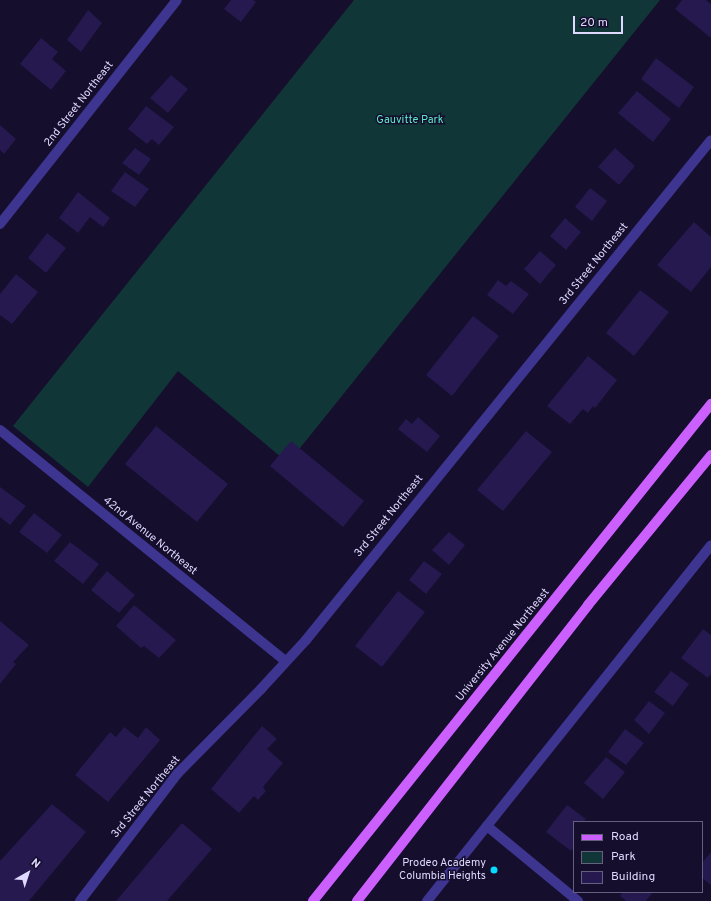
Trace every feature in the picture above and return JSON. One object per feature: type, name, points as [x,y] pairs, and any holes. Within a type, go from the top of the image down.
[{"type":"main road","name":"University Avenue Northeast","points":[[313,901],[711,404]]},
{"type":"main road","points":[[357,901],[588,605],[711,456]]},
{"type":"street","name":"2nd Street Northeast","points":[[0,224],[178,0]]},
{"type":"street","name":"3rd Street Northeast","points":[[80,901],[177,774],[262,689],[285,661],[306,640],[711,140]]},
{"type":"street","name":"42nd Avenue Northeast","points":[[0,430],[285,661]]},
{"type":"street","points":[[427,901],[711,545]]},
{"type":"street","points":[[487,826],[578,901]]},
{"type":"green space","name":"Gauvitte Park","points":[[354,0],[660,0],[288,463],[178,371],[88,487],[13,426]]},
{"type":"building","points":[[231,0],[253,0],[256,2],[241,22],[224,9]]},
{"type":"building","points":[[682,0],[706,0],[711,4],[711,38],[675,9]]},
{"type":"building","points":[[88,10],[102,23],[81,52],[67,40]]},
{"type":"building","points":[[41,38],[58,52],[52,59],[66,71],[51,90],[20,64]]},
{"type":"building","points":[[656,58],[694,87],[679,108],[641,79]]},
{"type":"building","points":[[171,75],[188,89],[168,113],[150,98]]},
{"type":"building","points":[[637,91],[671,119],[653,142],[618,113]]},
{"type":"building","points":[[146,106],[174,127],[159,145],[152,139],[147,144],[128,129]]},
{"type":"building","points":[[0,125],[16,139],[4,154],[0,150]]},
{"type":"building","points":[[135,148],[151,159],[139,175],[122,163]]},
{"type":"building","points":[[615,148],[635,166],[619,185],[598,167]]},
{"type":"building","points":[[125,172],[149,189],[135,207],[111,191]]},
{"type":"building","points":[[590,188],[607,201],[592,221],[575,207]]},
{"type":"building","points":[[78,192],[110,218],[103,227],[90,217],[78,233],[59,218]]},
{"type":"building","points":[[565,218],[581,232],[566,250],[550,236]]},
{"type":"building","points":[[694,222],[711,237],[711,267],[691,292],[657,265]]},
{"type":"building","points":[[47,233],[66,248],[46,273],[28,258]]},
{"type":"building","points":[[540,251],[556,265],[540,284],[524,269]]},
{"type":"building","points":[[16,274],[38,292],[12,324],[0,315],[0,294]]},
{"type":"building","points":[[498,280],[506,286],[511,281],[529,294],[513,314],[487,295]]},
{"type":"building","points":[[640,290],[669,312],[634,356],[606,333]]},
{"type":"building","points":[[473,316],[499,336],[452,396],[426,375]]},
{"type":"building","points":[[588,356],[617,380],[595,408],[593,406],[588,413],[583,409],[570,424],[547,406]]},
{"type":"building","points":[[418,417],[440,436],[427,452],[398,429],[406,419],[412,424]]},
{"type":"building","points":[[156,426],[228,484],[197,522],[125,464]]},
{"type":"building","points":[[526,431],[552,452],[503,511],[477,490]]},
{"type":"building","points":[[291,441],[364,501],[343,527],[270,466]]},
{"type":"building","points":[[0,487],[26,506],[10,525],[0,517]]},
{"type":"building","points":[[34,513],[62,535],[47,553],[19,532]]},
{"type":"building","points":[[449,532],[465,545],[449,565],[432,550]]},
{"type":"building","points":[[70,542],[99,564],[83,584],[54,561]]},
{"type":"building","points":[[424,561],[442,574],[426,594],[409,580]]},
{"type":"building","points":[[107,571],[135,595],[119,613],[91,590]]},
{"type":"building","points":[[398,591],[425,612],[382,667],[355,646]]},
{"type":"building","points":[[134,605],[176,640],[159,658],[144,646],[141,648],[116,626]]},
{"type":"building","points":[[0,621],[29,645],[13,662],[16,664],[0,684]]},
{"type":"building","points":[[703,629],[711,635],[711,674],[708,678],[681,658]]},
{"type":"building","points":[[671,671],[689,684],[673,706],[654,692]]},
{"type":"building","points":[[649,701],[665,713],[649,734],[634,720]]},
{"type":"building","points":[[262,726],[277,739],[267,749],[283,763],[263,787],[266,791],[258,800],[254,796],[239,813],[211,789]]},
{"type":"building","points":[[124,727],[138,738],[146,727],[160,740],[108,802],[75,775],[110,732],[116,737]]},
{"type":"building","points":[[625,729],[644,743],[626,765],[608,752]]},
{"type":"building","points":[[606,757],[625,772],[603,799],[584,783]]},
{"type":"building","points":[[52,804],[86,832],[29,901],[0,901],[0,861]]},
{"type":"building","points":[[567,805],[586,819],[584,821],[573,821],[573,848],[571,851],[546,832]]},
{"type":"building","points":[[182,823],[212,849],[167,901],[116,901]]},
{"type":"building","points":[[711,852],[711,885],[703,879],[703,862]]},
{"type":"building","points":[[622,893],[652,893],[646,901],[626,901],[620,896]]},
{"type":"place","name":"Prodeo Academy Columbia Heights","points":[[494,870]]}]
